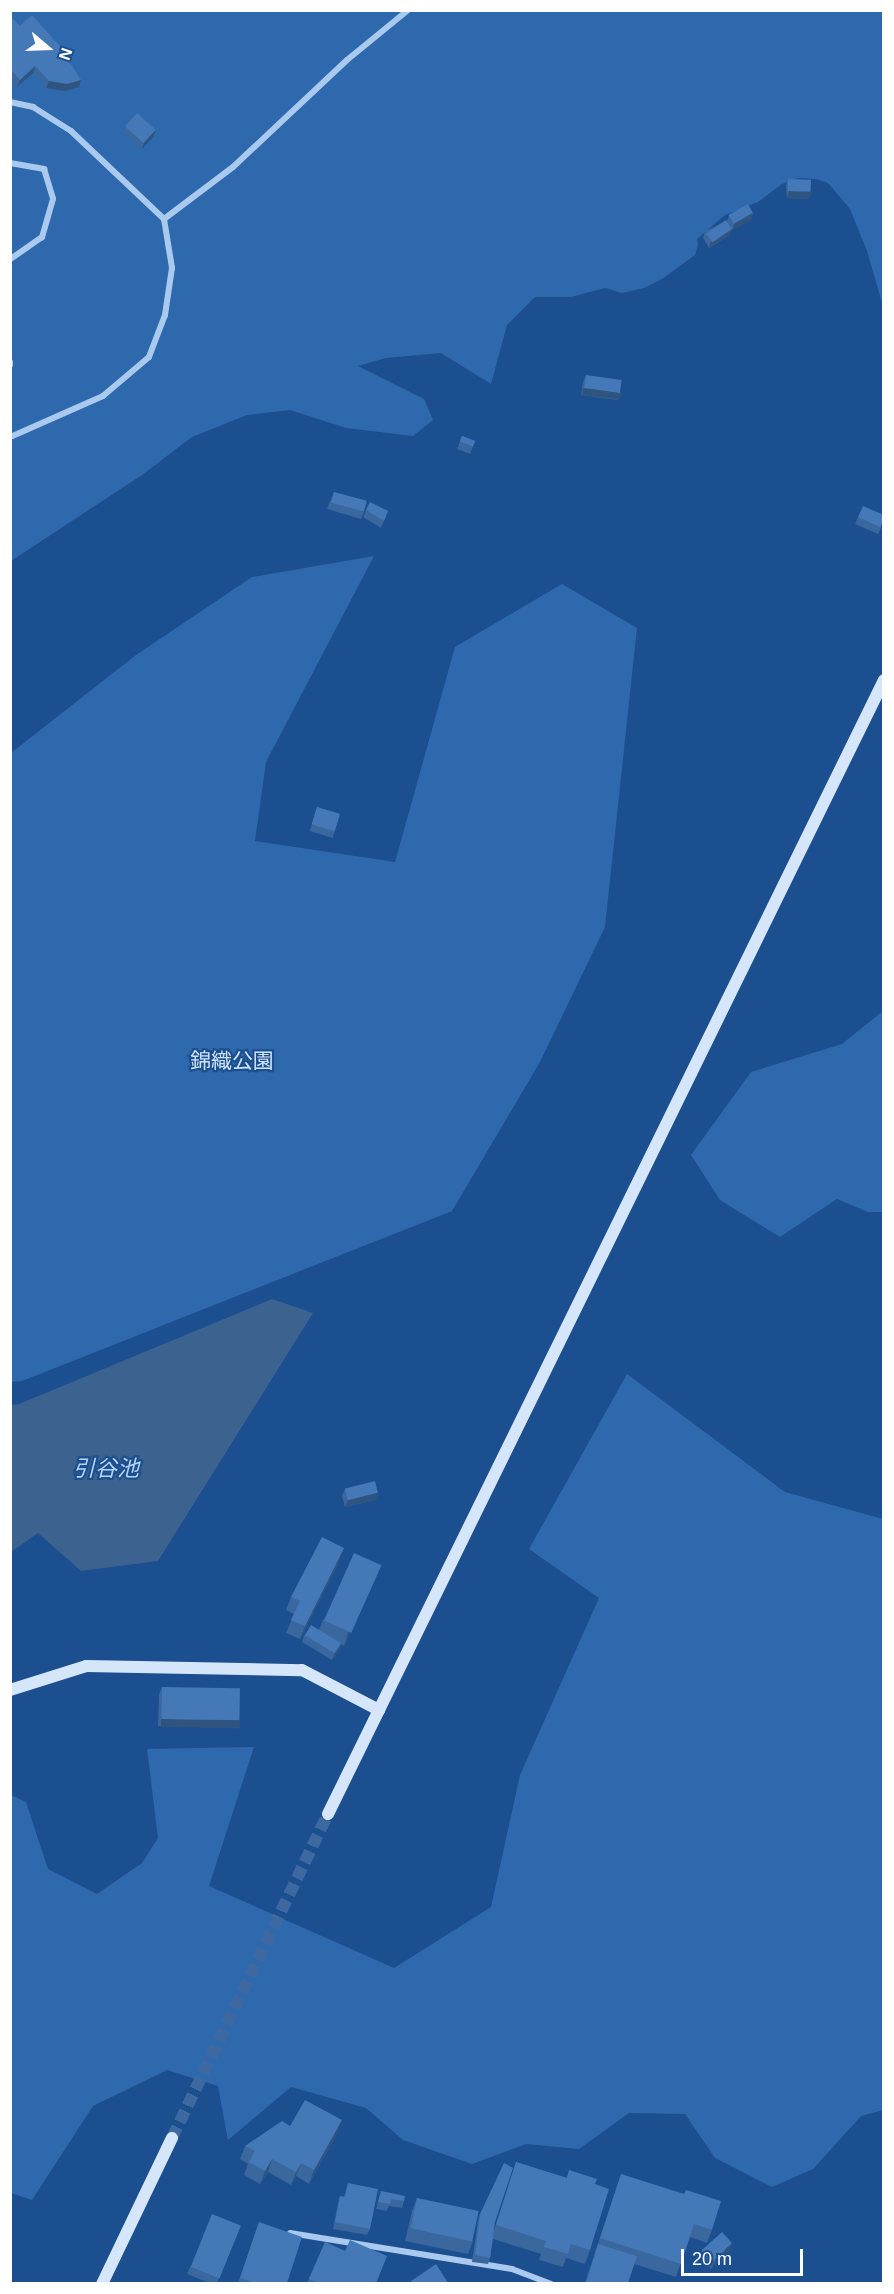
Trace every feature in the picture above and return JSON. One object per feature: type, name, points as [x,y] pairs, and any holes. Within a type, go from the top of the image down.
[{"type":"street","points":[[164,219],[233,167],[346,60],[408,10]]},
{"type":"street","points":[[10,102],[33,107],[71,131],[164,219],[172,268],[165,315],[149,357],[103,396],[10,437]]},
{"type":"street","points":[[10,163],[44,170],[53,199],[42,237],[14,252],[10,259]]},
{"type":"street","points":[[328,1814],[879,700],[884,680]]},
{"type":"street","points":[[10,1690],[86,1666],[302,1670],[379,1710]]},
{"type":"street","points":[[102,2283],[172,2138]]},
{"type":"street","points":[[282,2232],[512,2269],[551,2283]]},
{"type":"green space","points":[[11,11],[883,11],[883,306],[867,251],[850,209],[828,183],[816,179],[798,178],[782,184],[758,202],[725,215],[697,239],[695,255],[662,279],[644,288],[622,293],[605,288],[571,297],[535,297],[507,325],[491,384],[441,353],[386,358],[358,366],[424,399],[433,420],[413,436],[346,428],[290,410],[247,415],[192,437],[142,475],[11,561]]},
{"type":"green space","name":"錦織公園","points":[[374,556],[266,762],[255,841],[395,862],[455,647],[562,584],[637,628],[605,927],[540,1062],[452,1211],[22,1381],[11,1382],[11,753],[136,655],[252,577]]},
{"type":"green space","points":[[883,1011],[883,1212],[868,1212],[837,1199],[780,1237],[720,1200],[691,1155],[751,1072],[842,1044]]},
{"type":"green space","points":[[627,1374],[785,1492],[883,1519],[883,2110],[861,2116],[813,2169],[772,2187],[715,2158],[685,2114],[629,2113],[579,2149],[526,2144],[472,2164],[403,2140],[366,2108],[291,2087],[228,2140],[218,2086],[167,2070],[93,2106],[32,2200],[11,2193],[11,1795],[26,1802],[48,1869],[97,1894],[142,1863],[158,1838],[147,1749],[254,1747],[209,1886],[394,1968],[491,1907],[520,1775],[599,1598],[529,1549]]},
{"type":"water","name":"引谷池","points":[[272,1299],[313,1313],[158,1561],[81,1571],[38,1533],[11,1552],[11,1405],[19,1404]]},
{"type":"building","points":[[32,15],[59,45],[81,80],[67,84],[49,81],[35,66],[20,80],[10,69],[10,16],[20,26]]},
{"type":"building","points":[[137,113],[156,130],[144,143],[125,126]]},
{"type":"building","points":[[788,179],[811,180],[811,192],[788,191]]},
{"type":"building","points":[[748,204],[753,213],[734,223],[729,215]]},
{"type":"building","points":[[726,220],[732,229],[712,243],[706,233]]},
{"type":"building","points":[[586,375],[622,380],[620,393],[584,388]]},
{"type":"building","points":[[462,436],[475,441],[473,447],[460,442]]},
{"type":"building","points":[[334,492],[367,501],[364,511],[331,503]]},
{"type":"building","points":[[370,502],[388,511],[384,521],[366,510]]},
{"type":"building","points":[[863,506],[884,515],[880,527],[858,517]]},
{"type":"building","points":[[317,807],[340,814],[335,831],[312,824]]},
{"type":"building","points":[[375,1481],[378,1493],[348,1500],[345,1488]]},
{"type":"building","points":[[322,1537],[344,1548],[305,1626],[291,1620],[300,1601],[291,1597]]},
{"type":"building","points":[[354,1553],[381,1565],[351,1633],[324,1621]]},
{"type":"building","points":[[311,1625],[341,1643],[335,1653],[305,1635]]},
{"type":"building","points":[[162,1687],[240,1688],[239,1720],[161,1719]]},
{"type":"building","points":[[305,2100],[342,2120],[314,2170],[301,2163],[296,2172],[272,2159],[265,2171],[249,2162],[255,2151],[245,2146],[282,2121],[290,2126]]},
{"type":"building","points":[[516,2162],[567,2178],[569,2170],[597,2179],[595,2184],[609,2189],[590,2250],[571,2244],[568,2254],[544,2247],[546,2241],[496,2225]]},
{"type":"building","points":[[504,2163],[513,2168],[495,2222],[490,2258],[475,2255],[480,2214]]},
{"type":"building","points":[[621,2174],[684,2194],[686,2190],[721,2201],[712,2230],[694,2224],[681,2264],[600,2238]]},
{"type":"building","points":[[348,2183],[378,2189],[370,2229],[335,2222],[340,2196],[345,2197]]},
{"type":"building","points":[[381,2191],[405,2196],[404,2201],[391,2199],[390,2204],[378,2202]]},
{"type":"building","points":[[417,2198],[479,2211],[472,2241],[411,2228]]},
{"type":"building","points":[[212,2214],[241,2226],[219,2278],[191,2267]]},
{"type":"building","points":[[259,2222],[302,2237],[287,2283],[256,2283],[240,2278]]},
{"type":"building","points":[[722,2232],[732,2243],[711,2262],[701,2251]]},
{"type":"building","points":[[350,2240],[387,2256],[376,2283],[320,2283],[309,2279],[325,2242],[345,2251]]},
{"type":"building","points":[[598,2244],[637,2256],[628,2283],[586,2283]]},
{"type":"building","points":[[436,2264],[448,2283],[412,2283],[411,2281]]},
{"type":"tunnel","points":[[172,2138],[328,1814]]}]
